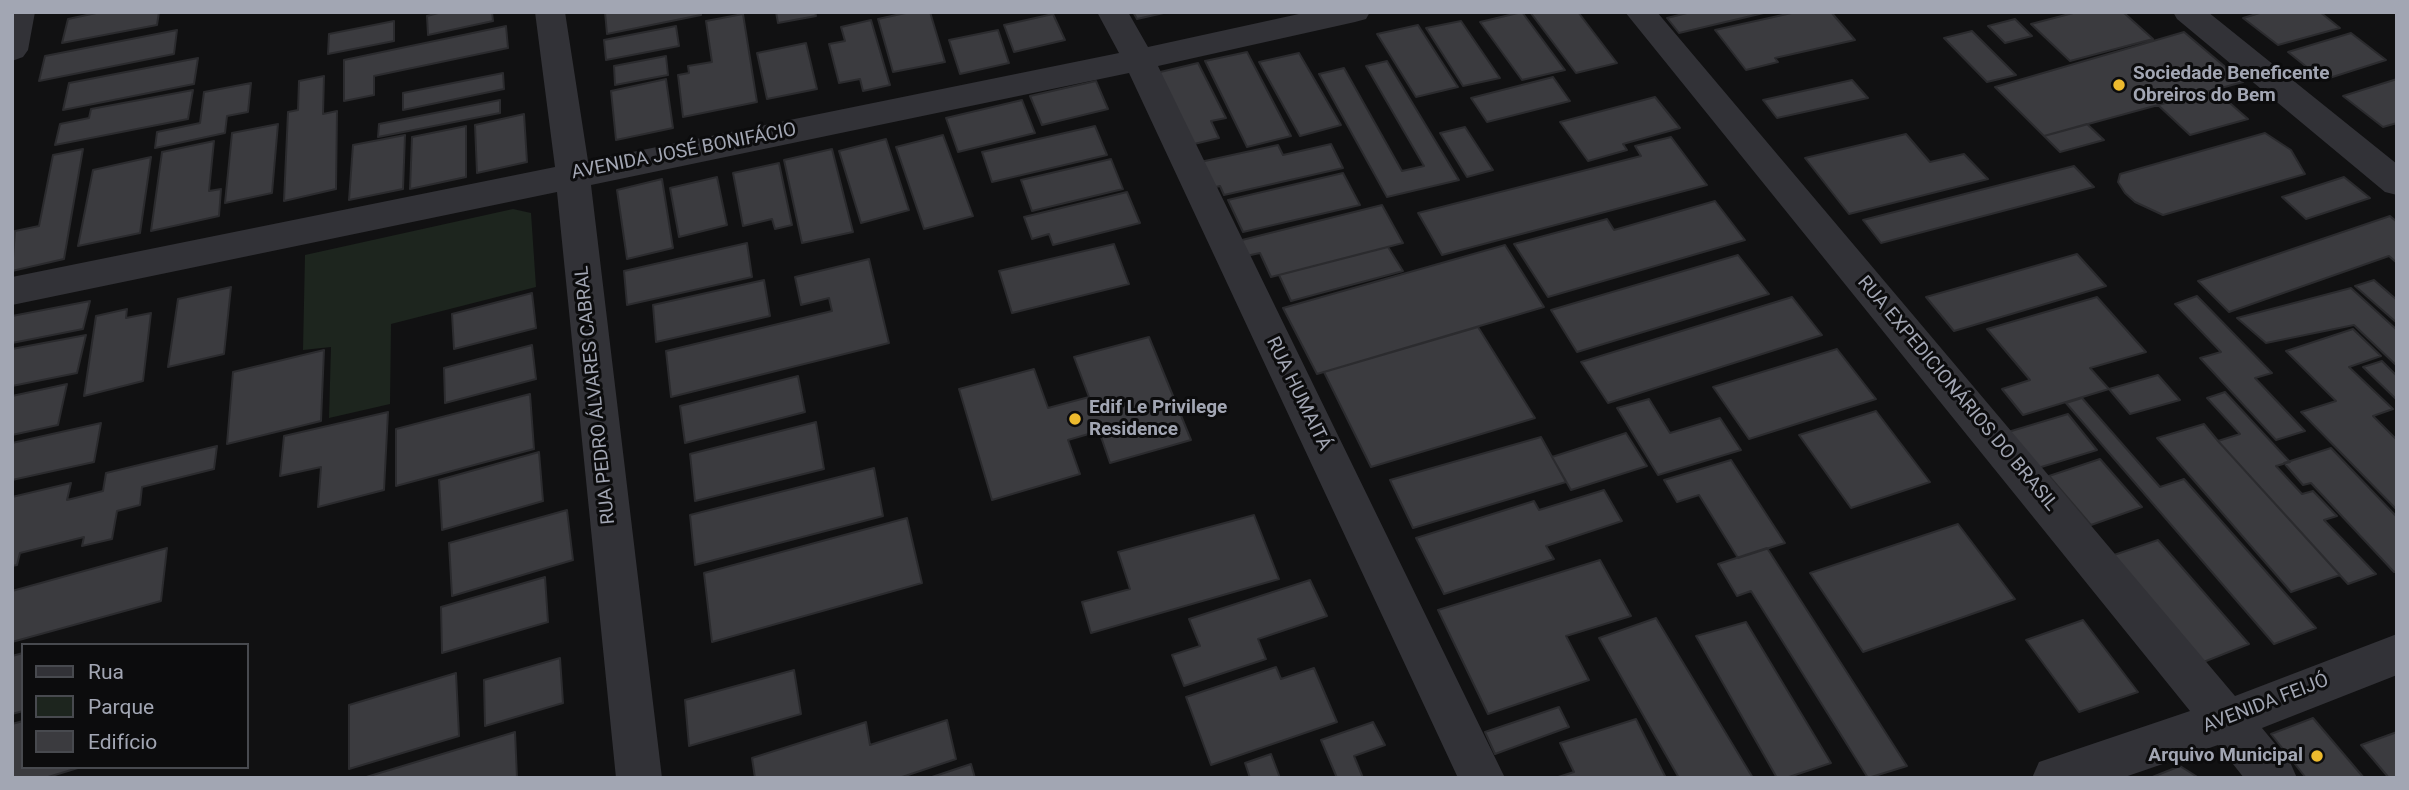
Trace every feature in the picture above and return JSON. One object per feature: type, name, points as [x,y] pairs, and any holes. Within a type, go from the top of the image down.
[{"type":"street","points":[[12,50],[20,12]]},
{"type":"street","name":"RUA PEDRO ÁLVARES CABRAL","points":[[550,12],[571,174],[639,778]]},
{"type":"street","name":"RUA HUMAITÁ","points":[[1112,12],[1139,60],[1482,778]]},
{"type":"street","name":"AVENIDA JOSÉ BONIFÁCIO","points":[[12,291],[571,174],[1139,60],[1355,12]]},
{"type":"street","name":"RUA EXPEDICIONÁRIOS DO BRASIL","points":[[1640,12],[2274,778]]},
{"type":"street","points":[[2188,12],[2397,183]]},
{"type":"street","name":"AVENIDA FEIJÓ","points":[[2055,778],[2228,720],[2397,654]]},
{"type":"green space","points":[[513,209],[531,213],[536,287],[391,324],[390,404],[329,418],[331,347],[303,350],[305,255]]},
{"type":"building","points":[[101,12],[159,12],[157,25],[62,43],[68,19]]},
{"type":"building","points":[[442,12],[492,12],[493,21],[428,35],[427,16]]},
{"type":"building","points":[[605,12],[701,12],[701,15],[607,34]]},
{"type":"building","points":[[776,12],[815,12],[816,16],[778,23]]},
{"type":"building","points":[[910,12],[930,12],[945,62],[893,72],[878,19]]},
{"type":"building","points":[[1133,12],[1168,12],[1137,19]]},
{"type":"building","points":[[1522,12],[1565,70],[1522,80],[1480,22]]},
{"type":"building","points":[[1530,12],[1578,12],[1617,63],[1576,73]]},
{"type":"building","points":[[1691,12],[1768,12],[1679,33],[1667,18]]},
{"type":"building","points":[[1796,12],[1831,12],[1855,40],[1775,58],[1778,62],[1746,70],[1715,30]]},
{"type":"building","points":[[2077,12],[2123,12],[2153,39],[2070,61],[2031,24]]},
{"type":"building","points":[[2263,12],[2320,12],[2340,28],[2278,45],[2243,18]]},
{"type":"building","points":[[743,14],[757,102],[683,117],[678,75],[689,73],[688,66],[712,62],[706,21]]},
{"type":"building","points":[[1053,14],[1065,40],[1014,52],[1004,25]]},
{"type":"building","points":[[2015,19],[2032,36],[2005,43],[1988,26]]},
{"type":"building","points":[[871,20],[890,85],[863,91],[860,79],[839,83],[829,44],[845,41],[841,27]]},
{"type":"building","points":[[394,21],[394,41],[328,54],[329,34]]},
{"type":"building","points":[[1461,21],[1500,78],[1463,86],[1426,28]]},
{"type":"building","points":[[1418,25],[1458,87],[1416,97],[1377,34]]},
{"type":"building","points":[[506,26],[508,48],[374,76],[374,95],[344,101],[344,60]]},
{"type":"building","points":[[676,26],[679,46],[606,60],[604,40]]},
{"type":"building","points":[[177,30],[174,54],[39,81],[45,56]]},
{"type":"building","points":[[998,30],[1009,63],[960,74],[949,40]]},
{"type":"building","points":[[1972,31],[2016,75],[1987,82],[1944,38]]},
{"type":"building","name":"Sociedade Beneficente Obreiros do Bem","points":[[2184,32],[2243,82],[2044,136],[1995,87]]},
{"type":"building","points":[[2351,33],[2386,60],[2323,80],[2288,52]]},
{"type":"building","points":[[806,43],[817,89],[767,99],[757,53]]},
{"type":"building","points":[[1247,52],[1291,136],[1247,147],[1205,61]]},
{"type":"building","points":[[1299,53],[1341,125],[1300,136],[1259,62]]},
{"type":"building","points":[[666,56],[668,75],[615,85],[614,66]]},
{"type":"building","points":[[198,58],[194,84],[63,110],[69,83]]},
{"type":"building","points":[[1387,61],[1459,180],[1387,197],[1319,74],[1344,68],[1402,171],[1424,166],[1366,66]]},
{"type":"building","points":[[1198,63],[1226,118],[1211,121],[1219,138],[1190,145],[1156,73]]},
{"type":"building","points":[[503,73],[504,89],[403,110],[403,93]]},
{"type":"building","points":[[324,76],[323,114],[337,111],[336,189],[284,201],[288,112],[298,110],[299,81]]},
{"type":"building","points":[[1553,77],[1570,101],[1487,122],[1471,98]]},
{"type":"building","points":[[666,79],[673,128],[616,140],[611,91]]},
{"type":"building","points":[[2397,79],[2397,123],[2383,127],[2343,96]]},
{"type":"building","points":[[1852,80],[1868,98],[1777,118],[1763,100]]},
{"type":"building","points":[[1096,81],[1108,109],[1042,125],[1030,96]]},
{"type":"building","points":[[251,83],[248,112],[227,116],[225,133],[155,148],[157,132],[200,123],[204,92]]},
{"type":"building","points":[[193,90],[188,119],[55,145],[60,124],[89,118],[91,109]]},
{"type":"building","points":[[2215,90],[2248,119],[2190,135],[2158,105]]},
{"type":"building","points":[[1655,97],[1680,128],[1623,144],[1627,150],[1588,161],[1560,122]]},
{"type":"building","points":[[500,100],[500,113],[378,137],[379,124]]},
{"type":"building","points":[[1022,100],[1035,133],[958,152],[946,118]]},
{"type":"building","points":[[524,114],[527,162],[477,173],[475,125]]},
{"type":"building","points":[[278,124],[272,193],[225,203],[232,133]]},
{"type":"building","points":[[2087,124],[2104,140],[2060,152],[2044,136]]},
{"type":"building","points":[[466,126],[466,177],[410,189],[412,137]]},
{"type":"building","points":[[1095,126],[1107,155],[992,182],[982,152]]},
{"type":"building","points":[[1465,127],[1493,170],[1467,177],[1440,133]]},
{"type":"building","points":[[2265,133],[2291,150],[2305,174],[2163,215],[2135,202],[2118,182],[2120,174]]},
{"type":"building","points":[[1906,134],[1930,162],[1964,154],[1988,179],[1849,214],[1805,158]]},
{"type":"building","points":[[405,135],[403,189],[349,200],[353,145]]},
{"type":"building","points":[[943,135],[973,216],[924,229],[896,147]]},
{"type":"building","points":[[1671,137],[1707,185],[1442,255],[1418,213],[1641,156],[1635,146]]},
{"type":"building","points":[[886,139],[909,210],[861,223],[839,151]]},
{"type":"building","points":[[214,141],[209,191],[221,189],[219,216],[151,231],[162,152]]},
{"type":"building","points":[[1331,144],[1343,168],[1224,195],[1220,186],[1203,190],[1191,164],[1278,145],[1283,155]]},
{"type":"building","points":[[83,149],[64,259],[12,271],[15,231],[39,226],[53,155]]},
{"type":"building","points":[[832,149],[853,232],[802,243],[784,160]]},
{"type":"building","points":[[151,157],[140,233],[78,246],[93,170]]},
{"type":"building","points":[[1111,159],[1123,189],[1032,211],[1021,180]]},
{"type":"building","points":[[779,163],[792,225],[775,229],[772,219],[743,226],[733,173]]},
{"type":"building","points":[[2074,166],[2094,187],[1881,243],[1863,220]]},
{"type":"building","points":[[1343,173],[1360,205],[1243,232],[1228,200]]},
{"type":"building","points":[[717,177],[727,225],[679,237],[670,188]]},
{"type":"building","points":[[2344,177],[2370,198],[2306,219],[2282,197]]},
{"type":"building","points":[[662,179],[673,248],[627,259],[617,190]]},
{"type":"building","points":[[1127,192],[1140,223],[1053,245],[1049,234],[1032,239],[1024,217]]},
{"type":"building","points":[[1715,201],[1745,240],[1548,297],[1514,244],[1607,219],[1614,230]]},
{"type":"building","points":[[1382,205],[1403,243],[1271,277],[1260,253],[1237,258],[1230,243]]},
{"type":"building","points":[[2390,216],[2397,222],[2397,263],[2389,256],[2229,312],[2198,281]]},
{"type":"building","points":[[747,243],[752,277],[627,305],[624,271]]},
{"type":"building","points":[[1114,244],[1129,284],[1012,313],[999,271]]},
{"type":"building","points":[[1505,245],[1544,307],[1317,374],[1283,308]]},
{"type":"building","points":[[1388,247],[1403,271],[1291,301],[1279,275]]},
{"type":"building","points":[[2077,254],[2106,286],[1954,331],[1926,297]]},
{"type":"building","points":[[1738,255],[1769,294],[1577,352],[1551,310]]},
{"type":"building","points":[[869,259],[889,343],[671,397],[666,351],[832,311],[829,298],[801,305],[795,277]]},
{"type":"building","points":[[764,280],[770,316],[656,342],[653,305]]},
{"type":"building","points":[[2374,280],[2397,300],[2397,323],[2355,286]]},
{"type":"building","points":[[231,287],[224,354],[168,367],[178,299]]},
{"type":"building","points":[[2351,288],[2397,330],[2397,366],[2354,325],[2266,343],[2237,318]]},
{"type":"building","points":[[532,293],[536,328],[454,349],[452,314]]},
{"type":"building","points":[[2197,296],[2272,373],[2255,378],[2305,431],[2276,440],[2200,358],[2221,352],[2175,304]]},
{"type":"building","points":[[1792,297],[1822,335],[1608,403],[1581,362]]},
{"type":"building","points":[[2097,297],[2146,352],[2090,368],[2109,389],[2023,415],[2002,389],[2030,380],[1987,329]]},
{"type":"building","points":[[90,301],[83,329],[12,343],[12,316]]},
{"type":"building","points":[[127,309],[126,318],[151,313],[143,381],[84,396],[96,316]]},
{"type":"building","points":[[1478,327],[1535,418],[1371,467],[1324,372]]},
{"type":"building","points":[[2353,329],[2381,356],[2349,367],[2393,409],[2373,416],[2397,440],[2397,510],[2301,412],[2336,401],[2286,351]]},
{"type":"building","points":[[86,335],[77,373],[12,386],[12,349]]},
{"type":"building","name":"Edif Le Privilege Residence","points":[[1149,337],[1191,440],[1110,463],[1099,431],[1068,440],[1080,474],[992,500],[959,389],[1034,369],[1048,408],[1089,397],[1074,357]]},
{"type":"building","points":[[532,345],[536,379],[445,403],[444,368]]},
{"type":"building","points":[[1837,349],[1876,399],[1749,439],[1713,387]]},
{"type":"building","points":[[324,350],[321,421],[227,444],[233,372]]},
{"type":"building","points":[[2382,361],[2397,376],[2397,400],[2363,367]]},
{"type":"building","points":[[2158,375],[2180,400],[2130,414],[2109,389]]},
{"type":"building","points":[[798,376],[805,412],[685,443],[680,406]]},
{"type":"building","points":[[67,384],[58,425],[12,435],[12,396]]},
{"type":"building","points":[[2225,392],[2290,462],[2276,466],[2302,494],[2313,491],[2337,516],[2324,520],[2376,574],[2348,584],[2218,441],[2240,434],[2207,398]]},
{"type":"building","points":[[530,394],[534,449],[396,486],[396,429]]},
{"type":"building","points":[[2082,398],[2160,487],[2184,479],[2316,628],[2274,644],[2066,403]]},
{"type":"building","points":[[1649,399],[1670,433],[1720,418],[1741,450],[1658,475],[1617,408]]},
{"type":"building","points":[[1876,411],[1930,482],[1851,508],[1799,435]]},
{"type":"building","points":[[388,412],[384,490],[318,507],[321,467],[280,476],[284,436]]},
{"type":"building","points":[[2068,414],[2097,450],[2038,468],[2008,432]]},
{"type":"building","points":[[816,422],[824,469],[695,501],[690,454]]},
{"type":"building","points":[[101,423],[94,462],[12,480],[12,443]]},
{"type":"building","points":[[2204,424],[2340,575],[2291,592],[2157,438]]},
{"type":"building","points":[[1626,433],[1647,466],[1571,490],[1552,457]]},
{"type":"building","points":[[1541,437],[1566,482],[1413,528],[1390,480]]},
{"type":"building","points":[[217,446],[214,469],[142,487],[140,505],[117,511],[112,539],[82,546],[84,537],[20,553],[17,565],[12,566],[12,497],[71,483],[67,500],[103,491],[106,473]]},
{"type":"building","points":[[2331,448],[2397,517],[2397,571],[2394,572],[2311,483],[2303,485],[2284,463]]},
{"type":"building","points":[[539,452],[543,501],[442,530],[439,480]]},
{"type":"building","points":[[2100,459],[2142,507],[2091,525],[2049,476]]},
{"type":"building","points":[[1731,460],[1785,543],[1738,558],[1699,495],[1677,502],[1664,480]]},
{"type":"building","points":[[874,468],[883,516],[695,565],[690,515]]},
{"type":"building","points":[[1604,490],[1622,521],[1546,546],[1554,559],[1444,594],[1416,538],[1534,501],[1539,510]]},
{"type":"building","points":[[567,510],[573,560],[452,596],[449,543]]},
{"type":"building","points":[[1254,515],[1279,579],[1091,633],[1082,602],[1130,589],[1118,552]]},
{"type":"building","points":[[907,518],[922,583],[712,642],[704,573]]},
{"type":"building","points":[[1958,524],[2015,599],[1863,652],[1810,573]]},
{"type":"building","points":[[2158,540],[2249,644],[2201,663],[2111,556]]},
{"type":"building","points":[[167,548],[161,601],[12,642],[12,591]]},
{"type":"building","points":[[1767,548],[1907,766],[1868,778],[1751,591],[1737,596],[1718,564]]},
{"type":"building","points":[[1600,560],[1631,616],[1566,636],[1589,680],[1488,714],[1438,610]]},
{"type":"building","points":[[545,577],[548,622],[442,653],[441,607]]},
{"type":"building","points":[[1310,580],[1327,616],[1258,639],[1266,659],[1184,686],[1172,655],[1200,646],[1189,619]]},
{"type":"building","points":[[1656,618],[1753,778],[1679,778],[1599,638]]},
{"type":"building","points":[[2083,620],[2138,692],[2079,712],[2026,640]]},
{"type":"building","points":[[1746,622],[1831,763],[1786,778],[1777,778],[1696,636]]},
{"type":"building","points":[[21,654],[21,712],[12,714],[12,656]]},
{"type":"building","points":[[560,658],[563,703],[485,726],[484,680]]},
{"type":"building","points":[[1276,667],[1281,679],[1314,668],[1337,722],[1211,765],[1186,697]]},
{"type":"building","points":[[794,670],[801,714],[689,746],[685,700]]},
{"type":"building","points":[[456,673],[459,736],[349,769],[349,705]]},
{"type":"building","points":[[1559,707],[1569,727],[1495,754],[1485,732]]},
{"type":"building","name":"Arquivo Municipal","points":[[2313,718],[2364,778],[2306,778],[2271,734]]},
{"type":"building","points":[[1636,719],[1666,778],[1555,778],[1574,772],[1560,743]]},
{"type":"building","points":[[947,720],[956,759],[899,778],[755,778],[752,758],[866,722],[870,745]]},
{"type":"building","points":[[21,722],[21,769],[74,769],[45,778],[12,778],[12,724]]},
{"type":"building","points":[[1373,722],[1385,745],[1354,756],[1363,778],[1337,778],[1321,740]]},
{"type":"building","points":[[515,732],[517,778],[363,778]]},
{"type":"building","points":[[2397,732],[2397,778],[2389,778],[2361,745]]},
{"type":"building","points":[[1271,754],[1280,778],[1250,778],[1245,763]]},
{"type":"building","points":[[971,764],[975,778],[929,778]]},
{"type":"building","points":[[2180,766],[2199,778],[2150,778]]},
{"type":"place","name":"Sociedade Beneficente Obreiros do Bem","points":[[2119,85]]},
{"type":"place","name":"Edif Le Privilege Residence","points":[[1075,419]]},
{"type":"place","name":"Arquivo Municipal","points":[[2317,756]]}]
